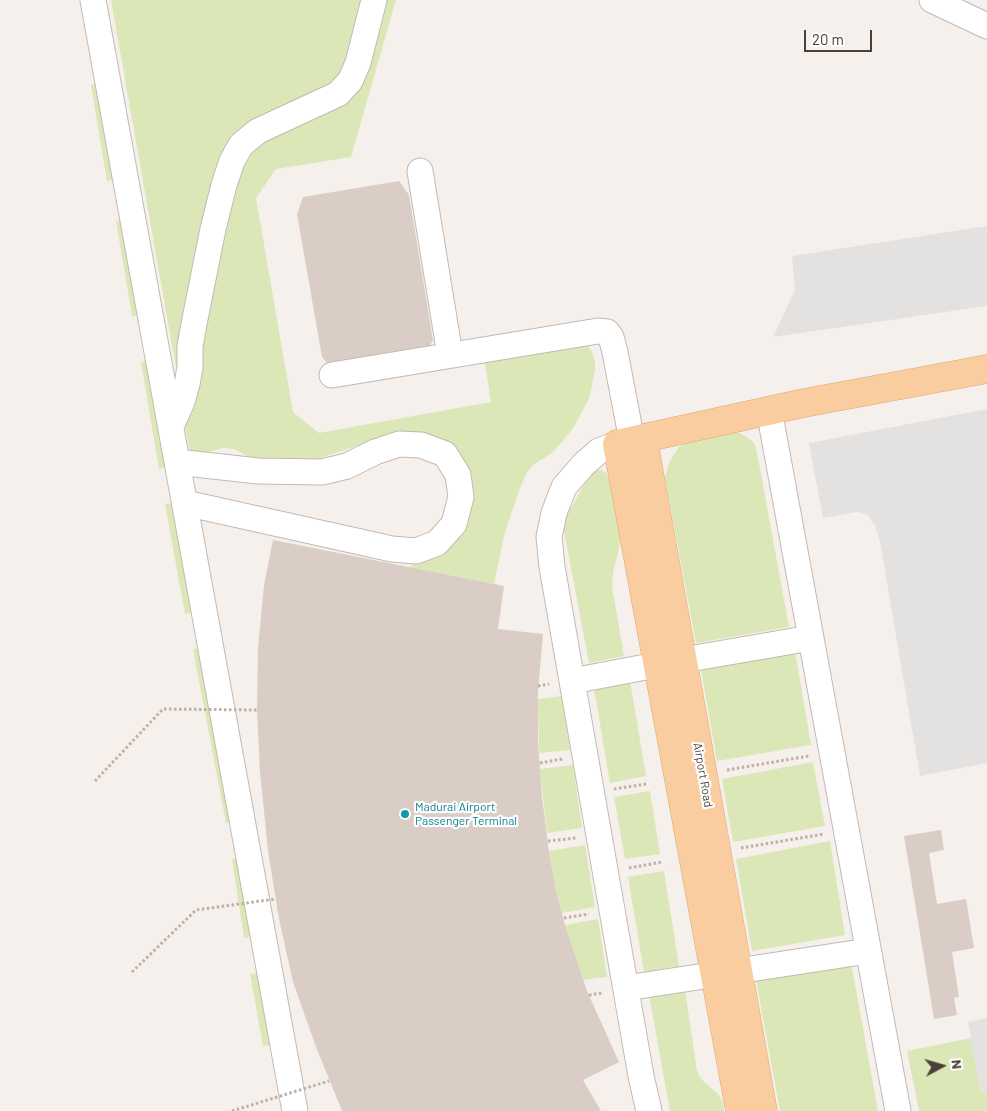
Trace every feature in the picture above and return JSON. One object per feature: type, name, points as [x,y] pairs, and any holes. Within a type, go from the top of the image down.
[{"type":"main road","points":[[631,441],[769,410],[987,369]]},
{"type":"main road","name":"Airport Road","points":[[631,441],[726,972],[740,1111]]},
{"type":"main road","name":"Airport Road","points":[[726,972],[763,1111]]},
{"type":"street","points":[[93,0],[99,60],[149,336],[171,426],[178,482],[203,630],[261,954],[283,1073],[295,1111]]},
{"type":"street","points":[[171,426],[182,402],[187,384],[190,367],[190,346],[213,229],[232,161],[241,145],[258,130],[338,94],[350,81],[358,63],[374,0]]},
{"type":"street","points":[[932,0],[987,26]]},
{"type":"street","points":[[420,171],[450,355]]},
{"type":"street","points":[[332,375],[598,331],[607,332],[611,337],[631,441],[599,451],[584,464],[564,487],[554,513],[548,537],[591,793],[641,1076],[649,1111]]},
{"type":"street","points":[[769,410],[898,1111]]},
{"type":"street","points":[[399,444],[421,445],[445,454],[458,475],[462,497],[454,524],[437,543],[416,551],[392,549],[178,482],[258,471],[322,472],[347,466],[375,452],[399,444]]},
{"type":"street","points":[[572,681],[811,638]]},
{"type":"street","points":[[626,988],[868,951]]},
{"type":"path","points":[[95,782],[163,709],[256,710]]},
{"type":"path","points":[[721,771],[832,752]]},
{"type":"path","points":[[591,793],[646,784]]},
{"type":"path","points":[[734,849],[847,830]]},
{"type":"path","points":[[605,872],[662,862]]},
{"type":"path","points":[[132,972],[196,910],[275,899]]},
{"type":"path","points":[[232,1111],[329,1081]]},
{"type":"green space","points":[[111,0],[368,0],[338,82],[250,126],[179,385]]},
{"type":"green space","points":[[381,0],[396,0],[351,157],[276,169],[256,198],[293,412],[319,433],[491,402],[484,356],[583,343],[589,347],[595,361],[590,396],[574,427],[562,442],[552,453],[533,465],[526,474],[505,532],[494,584],[408,567],[433,557],[453,541],[468,521],[472,497],[469,474],[396,433],[311,461],[255,460],[234,449],[224,448],[191,456],[184,421],[198,342],[244,149],[344,99]]},
{"type":"green space","points":[[97,84],[114,180],[107,181],[91,85]]},
{"type":"green space","points":[[122,220],[139,315],[132,316],[116,221]]},
{"type":"green space","points":[[147,361],[166,467],[159,469],[141,362]]},
{"type":"green space","points":[[732,432],[740,433],[755,444],[789,627],[696,643],[665,478],[670,460],[679,447],[690,440]]},
{"type":"green space","points":[[602,470],[607,474],[611,484],[621,538],[613,572],[612,587],[624,656],[589,663],[564,523],[592,471]]},
{"type":"green space","points":[[173,503],[194,612],[185,614],[165,504]]},
{"type":"green space","points":[[201,648],[233,822],[226,823],[193,649]]},
{"type":"green space","points":[[795,651],[811,745],[717,761],[701,670]]},
{"type":"green space","points":[[630,681],[646,776],[610,783],[594,688]]},
{"type":"green space","points":[[562,696],[570,750],[539,753],[538,699]]},
{"type":"green space","points":[[813,762],[825,826],[733,842],[722,779]]},
{"type":"green space","points":[[573,765],[582,828],[547,833],[540,769]]},
{"type":"green space","points":[[650,791],[660,854],[625,859],[614,797]]},
{"type":"green space","points":[[830,841],[845,935],[752,951],[736,859]]},
{"type":"green space","points":[[585,845],[595,907],[562,913],[555,887],[549,851]]},
{"type":"green space","points":[[239,858],[252,937],[244,938],[232,859]]},
{"type":"green space","points":[[664,871],[679,966],[644,972],[628,877]]},
{"type":"green space","points":[[598,919],[607,977],[583,980],[565,925]]},
{"type":"green space","points":[[851,962],[878,1111],[780,1111],[756,980]]},
{"type":"green space","points":[[258,973],[271,1045],[263,1046],[250,974]]},
{"type":"green space","points":[[685,990],[697,1071],[701,1079],[718,1094],[723,1102],[724,1111],[670,1111],[649,995]]},
{"type":"green space","points":[[971,1038],[981,1093],[987,1092],[987,1111],[919,1111],[907,1051]]},
{"type":"shaded area","points":[[987,226],[987,306],[773,337],[795,290],[792,256]]},
{"type":"shaded area","points":[[987,409],[987,763],[920,776],[880,542],[875,526],[867,514],[857,512],[823,518],[809,443]]},
{"type":"shaded area","points":[[987,1018],[987,1092],[981,1093],[968,1022]]},
{"type":"building","points":[[399,181],[409,195],[433,340],[426,352],[331,368],[322,357],[297,214],[303,197]]},
{"type":"building","name":"Madurai Airport Passenger Terminal","points":[[273,540],[504,586],[498,629],[543,634],[538,691],[538,743],[542,796],[555,887],[565,925],[587,991],[619,1062],[583,1080],[601,1111],[342,1111],[316,1047],[293,982],[279,919],[268,851],[260,772],[257,710],[258,648],[264,585]]},
{"type":"building","points":[[941,830],[944,850],[929,853],[937,904],[966,899],[974,948],[952,952],[959,997],[954,998],[957,1015],[934,1019],[904,836]]},
{"type":"place","name":"Madurai Airport Passenger Terminal","points":[[405,814]]}]
